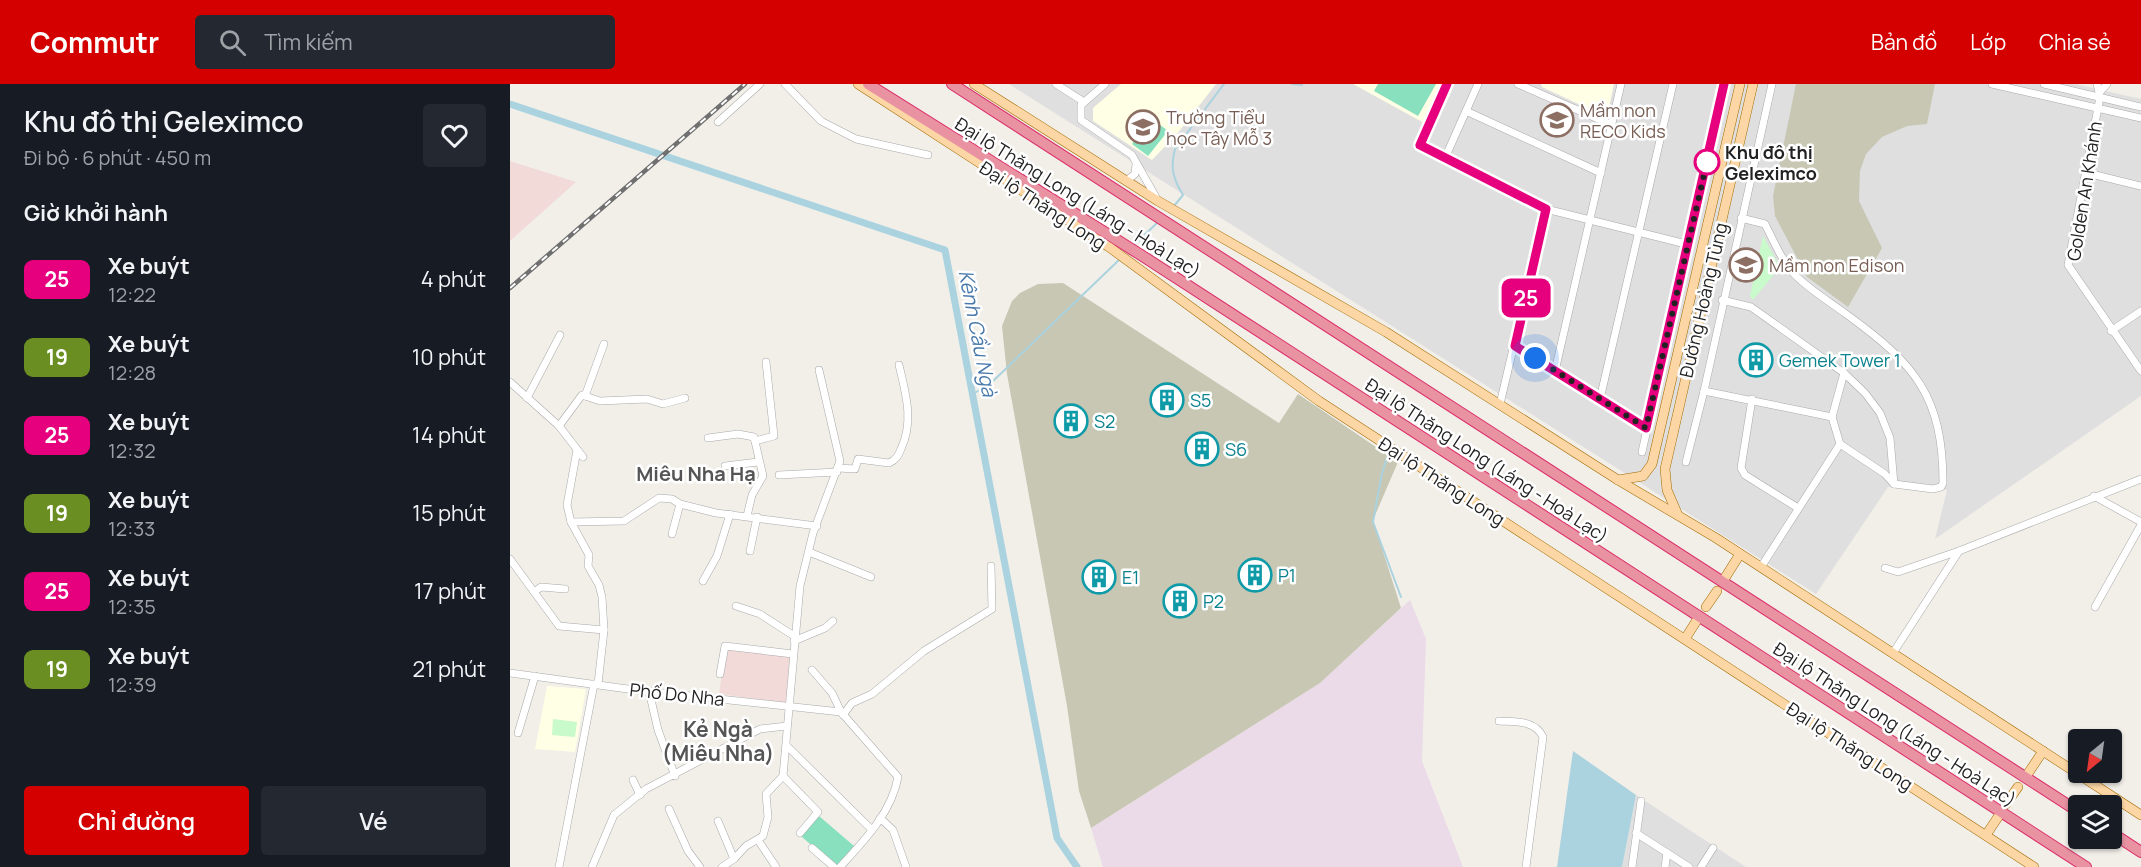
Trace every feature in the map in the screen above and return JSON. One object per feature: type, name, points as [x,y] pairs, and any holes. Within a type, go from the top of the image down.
[{"type":"highway","name":"Đại lộ Thăng Long (Láng - Hoà Lạc)","points":[[868,84],[1141,255],[2086,867]]},
{"type":"highway","name":"Đại lộ Thăng Long (Láng - Hoà Lạc)","points":[[952,84],[2068,805]]},
{"type":"highway","points":[[2122,840],[2141,852]]},
{"type":"main road","name":"Đại lộ Thăng Long","points":[[858,84],[1136,266],[1319,401],[2034,867]]},
{"type":"main road","points":[[974,84],[1159,202],[1386,332],[1618,480],[1677,514],[2141,815]]},
{"type":"main road","name":"Đường Hoàng Tùng","points":[[1618,480],[1642,476],[1652,464],[1740,84]]},
{"type":"main road","name":"Đường Hoàng Tùng","points":[[1677,514],[1667,490],[1665,469],[1753,84]]},
{"type":"main road","points":[[1723,580],[1740,554]]},
{"type":"main road","points":[[1706,608],[1717,591]]},
{"type":"main road","points":[[1685,639],[1697,620]]},
{"type":"main road","points":[[2027,774],[2043,751]]},
{"type":"main road","points":[[2007,804],[2018,787]]},
{"type":"main road","points":[[1986,835],[1998,817]]},
{"type":"street","points":[[718,122],[760,84]]},
{"type":"street","points":[[785,84],[821,121],[856,139],[928,155]]},
{"type":"street","points":[[1056,84],[1084,102]]},
{"type":"street","points":[[1105,84],[1084,102],[1079,111],[1083,123],[1125,150],[1136,161],[1159,202]]},
{"type":"street","points":[[1447,84],[1420,145],[1546,209],[1682,243]]},
{"type":"street","points":[[1445,158],[1478,84]]},
{"type":"street","points":[[1518,84],[1532,87],[1612,125]]},
{"type":"street","points":[[1555,371],[1621,84]]},
{"type":"street","points":[[1600,399],[1673,84]]},
{"type":"street","points":[[1642,452],[1724,84]]},
{"type":"street","points":[[1686,462],[1704,391],[1722,300],[1772,84]]},
{"type":"street","points":[[1992,84],[2141,118]]},
{"type":"street","points":[[2044,84],[2099,91],[2141,107]]},
{"type":"street","points":[[2099,91],[2107,84]]},
{"type":"street","name":"Golden An Khánh","points":[[2099,91],[2087,173],[2068,265],[2111,331],[2141,371]]},
{"type":"street","points":[[1466,111],[1601,172]]},
{"type":"street","points":[[1126,181],[1135,174],[1136,161]]},
{"type":"street","points":[[2087,173],[2141,186]]},
{"type":"street","points":[[1500,404],[1546,209]]},
{"type":"street","points":[[1741,218],[1766,224],[1782,256],[1796,276],[1888,346],[1909,368],[1924,389],[1940,429],[1943,483],[1941,487],[1933,489],[1894,484],[1885,474],[1840,444],[1832,417],[1844,374]]},
{"type":"street","points":[[1722,300],[1751,307],[1844,374],[1874,403],[1885,423],[1893,454],[1894,484]]},
{"type":"street","points":[[2111,331],[2141,311]]},
{"type":"street","points":[[527,398],[560,335]]},
{"type":"street","points":[[585,396],[604,344]]},
{"type":"street","points":[[1515,346],[1646,428]]},
{"type":"street","points":[[755,441],[774,436],[766,362]]},
{"type":"street","points":[[779,475],[855,469],[858,459],[889,463],[897,458],[905,439],[909,420],[899,365]]},
{"type":"street","points":[[722,867],[766,832],[768,824],[766,794],[783,776],[800,586],[808,552],[840,461],[819,370]]},
{"type":"street","points":[[510,382],[559,426],[583,457]]},
{"type":"street","points":[[1704,391],[1832,417]]},
{"type":"street","points":[[559,426],[582,394],[600,401],[647,399],[663,404],[685,398]]},
{"type":"street","points":[[1752,399],[1741,468],[1745,475],[1798,508]]},
{"type":"street","points":[[708,438],[738,434],[754,437],[763,476],[752,495],[747,516]]},
{"type":"street","points":[[1761,567],[1840,444]]},
{"type":"street","points":[[559,867],[596,684],[604,630],[604,610],[599,585],[588,566],[589,555],[571,522],[567,505],[577,450]]},
{"type":"street","points":[[725,465],[758,462]]},
{"type":"street","points":[[1885,568],[1898,572],[1959,551],[2141,479]]},
{"type":"street","points":[[2094,496],[2141,523],[2095,607]]},
{"type":"street","points":[[571,522],[624,521],[659,498],[672,499],[680,504],[730,514],[817,526]]},
{"type":"street","points":[[672,534],[680,504]]},
{"type":"street","points":[[703,581],[717,556],[730,514]]},
{"type":"street","points":[[750,551],[758,517]]},
{"type":"street","points":[[1893,653],[1959,551]]},
{"type":"street","points":[[808,552],[871,577]]},
{"type":"street","points":[[510,559],[559,626],[604,630]]},
{"type":"street","points":[[842,713],[852,703],[872,694],[924,651],[992,609],[991,566]]},
{"type":"street","points":[[534,592],[541,587],[566,589]]},
{"type":"street","points":[[736,606],[759,614],[794,639]]},
{"type":"street","points":[[794,639],[825,628],[833,621]]},
{"type":"street","points":[[720,674],[725,646],[793,654]]},
{"type":"street","points":[[812,670],[832,693],[842,713],[898,777],[896,789],[880,819],[840,867]]},
{"type":"street","name":"Phố Do Nha","points":[[510,673],[842,713]]},
{"type":"street","points":[[518,733],[535,676]]},
{"type":"street","points":[[649,691],[658,730],[675,776]]},
{"type":"street","points":[[1499,721],[1526,723],[1538,729],[1543,737],[1527,867]]},
{"type":"street","points":[[592,867],[614,815],[640,795],[657,783],[675,776],[760,729],[787,726]]},
{"type":"street","points":[[787,746],[872,830]]},
{"type":"street","points":[[783,776],[818,812],[800,833]]},
{"type":"street","points":[[633,780],[640,795]]},
{"type":"street","points":[[1632,867],[1641,801]]},
{"type":"street","points":[[669,809],[680,836],[700,867]]},
{"type":"street","points":[[880,819],[893,830],[906,867]]},
{"type":"street","points":[[718,821],[734,859]]},
{"type":"street","points":[[1636,833],[1689,867]]},
{"type":"street","points":[[758,840],[776,867]]},
{"type":"street","points":[[812,848],[834,867]]},
{"type":"street","points":[[1701,867],[1713,848]]},
{"type":"street","points":[[1665,867],[1667,853]]},
{"type":"shaded area","points":[[1009,84],[2075,84],[2141,99],[2141,396],[1935,539],[1947,490],[1888,487],[1816,594]]},
{"type":"shaded area","name":"Trường Tiểu học Tây Mỗ 3","points":[[1121,84],[1216,84],[1177,134],[1152,160],[1093,121],[1093,108]]},
{"type":"shaded area","points":[[1353,84],[1444,84],[1426,124]]},
{"type":"shaded area","points":[[1541,84],[1614,84],[1608,112],[1602,115],[1542,87]]},
{"type":"shaded area","points":[[1796,84],[1935,84],[1927,124],[1907,126],[1882,137],[1866,154],[1860,171],[1859,201],[1882,248],[1848,307],[1807,277],[1775,216],[1773,196]]},
{"type":"shaded area","points":[[510,161],[576,182],[510,241]]},
{"type":"shaded area","points":[[1063,283],[1279,423],[1298,394],[1398,462],[1373,520],[1401,608],[1320,683],[1091,828],[1079,791],[1067,706],[1007,374],[1002,326],[1012,301],[1020,293],[1038,284]]},
{"type":"shaded area","points":[[1410,600],[1426,639],[1422,761],[1463,867],[1103,867],[1091,828],[1320,683]]},
{"type":"shaded area","points":[[726,644],[791,652],[787,703],[719,694]]},
{"type":"shaded area","points":[[547,686],[586,689],[575,752],[535,749]]},
{"type":"shaded area","points":[[1636,795],[1746,867],[1622,867]]},
{"type":"green space","points":[[1378,84],[1436,84],[1418,116],[1374,91]]},
{"type":"green space","points":[[1151,118],[1168,131],[1148,156],[1132,144]]},
{"type":"green space","points":[[1763,236],[1780,267],[1753,300],[1750,296]]},
{"type":"green space","points":[[553,719],[577,722],[575,737],[552,735]]},
{"type":"green space","points":[[819,816],[854,846],[836,867],[801,836]]},
{"type":"water","points":[[1573,751],[1636,795],[1622,867],[1557,867]]},
{"type":"waterway","points":[[1174,206],[1183,195],[1173,173],[1175,149],[1224,84]]},
{"type":"waterway","points":[[1292,84],[1302,85]]},
{"type":"waterway","name":"Kênh Cầu Ngà","points":[[510,104],[945,250],[1057,838],[1077,867]]},
{"type":"waterway","points":[[1133,246],[1159,221]]},
{"type":"waterway","points":[[973,394],[991,383],[1120,259]]},
{"type":"waterway","points":[[1387,458],[1373,522],[1401,597]]},
{"type":"railway","points":[[510,288],[745,84]]},
{"type":"bus line","name":"25","points":[[1447,84],[1420,145],[1546,209],[1515,346],[1646,428],[1724,84]]},
{"type":"place","name":"Mầm non RECO Kids","points":[[1557,120]]},
{"type":"place","name":"Trường Tiểu học Tây Mỗ 3","points":[[1143,127]]},
{"type":"place","name":"Khu đô thị Geleximco","points":[[1707,162]]},
{"type":"place","name":"Mầm non Edison","points":[[1746,265]]},
{"type":"place","name":"Gemek Tower 1","points":[[1756,360]]},
{"type":"place","name":"S5","points":[[1167,400]]},
{"type":"place","name":"S2","points":[[1071,421]]},
{"type":"place","name":"S6","points":[[1202,449]]},
{"type":"place","name":"P1","points":[[1255,575]]},
{"type":"place","name":"E1","points":[[1099,577]]},
{"type":"place","name":"P2","points":[[1180,601]]},
{"type":"district","name":"Miêu Nha Hạ","points":[[696,473]]},
{"type":"district","name":"Kẻ Ngà (Miêu Nha)","points":[[718,741]]},
{"type":"route","points":[[1535,358],[1646,428],[1709,153],[1707,162]]}]
